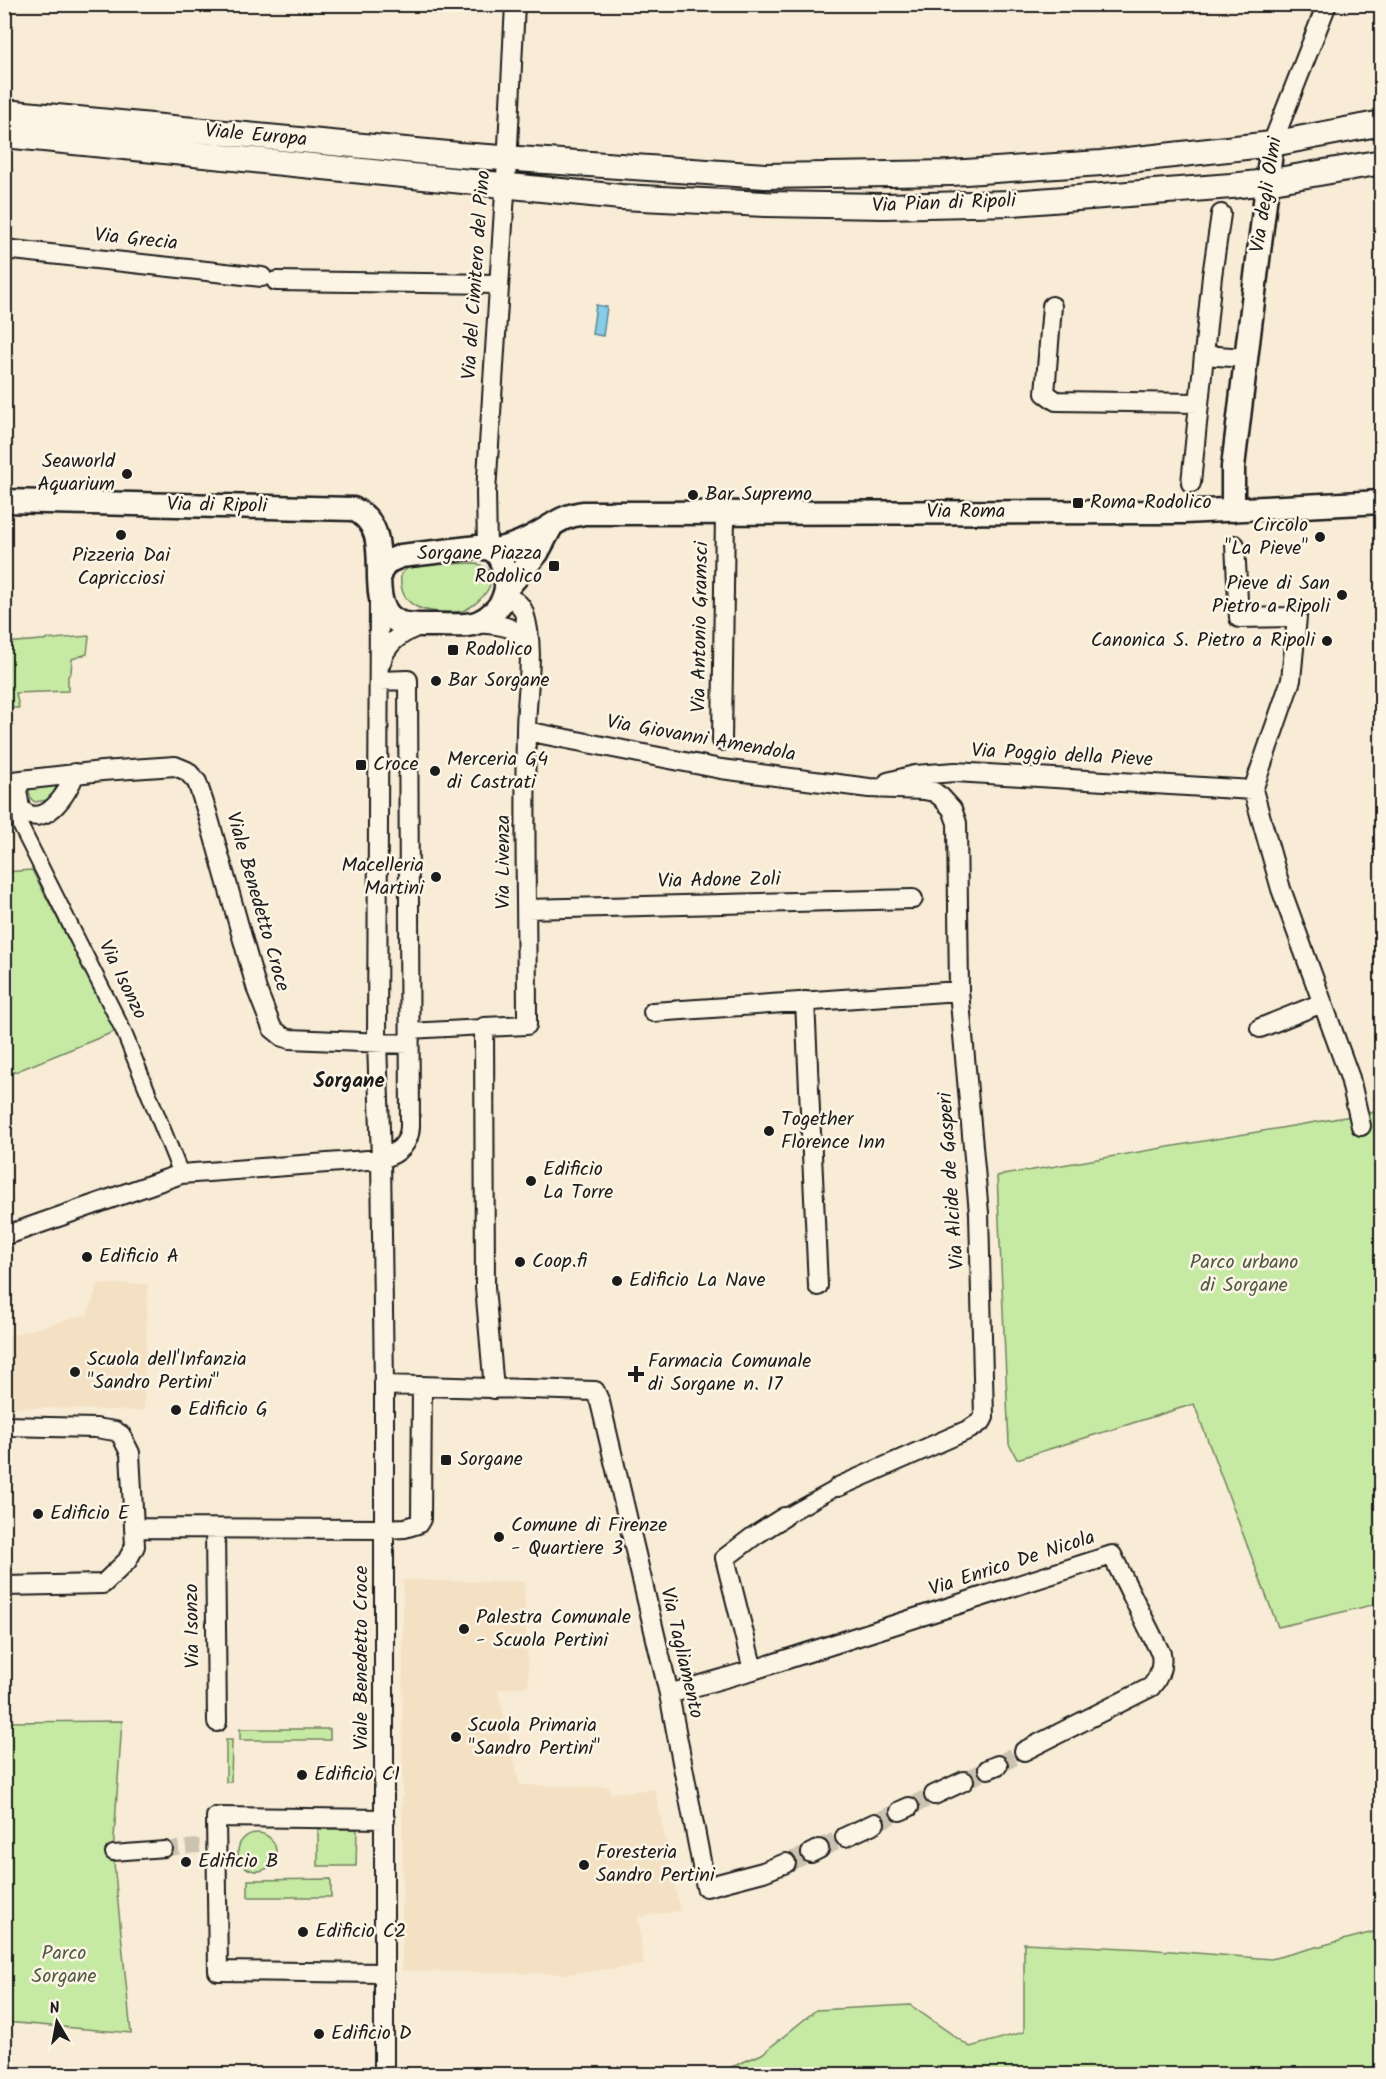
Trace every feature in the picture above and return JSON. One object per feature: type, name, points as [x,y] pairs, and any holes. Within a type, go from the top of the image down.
[{"type":"main road","name":"Viale Europa","points":[[4,112],[507,159]]},
{"type":"main road","name":"Via Pian di Ripoli","points":[[507,159],[765,176],[951,173],[1101,163],[1272,144],[1382,123]]},
{"type":"main road","name":"Viale Europa","points":[[4,135],[506,184]]},
{"type":"main road","name":"Via Pian di Ripoli","points":[[506,184],[653,200],[885,206],[1012,202],[1267,182],[1382,162]]},
{"type":"street","name":"Via del Cimitero del Pino","points":[[490,549],[486,492],[515,4]]},
{"type":"street","name":"Via degli Olmi","points":[[1233,510],[1233,467],[1272,144],[1327,4]]},
{"type":"street","points":[[1191,483],[1221,214]]},
{"type":"street","name":"Via Grecia","points":[[4,249],[269,279],[498,284]]},
{"type":"street","points":[[1052,306],[1045,393],[1056,400],[1199,403]]},
{"type":"street","points":[[1204,355],[1245,358]]},
{"type":"street","name":"Via di Ripoli","points":[[4,501],[353,509],[364,515],[372,524],[378,542],[379,585]]},
{"type":"street","name":"Via Roma","points":[[490,549],[506,548],[527,540],[566,516],[584,513],[1233,510],[1382,502]]},
{"type":"street","name":"Via Antonio Gramsci","points":[[722,741],[725,513]]},
{"type":"street","points":[[477,623],[498,607],[505,593],[537,553],[553,523]]},
{"type":"street","points":[[1235,545],[1239,618],[1296,617],[1291,680],[1253,790],[1281,889],[1350,1078],[1361,1126]]},
{"type":"street","points":[[505,593],[504,572],[490,549],[478,547],[401,556],[387,562],[379,585],[387,612],[393,618],[408,624],[477,623],[514,630],[519,634],[529,657]]},
{"type":"street","name":"Viale Benedetto Croce","points":[[379,585],[377,1042],[384,1385],[386,1819],[384,2074]]},
{"type":"street","name":"Via Livenza","points":[[409,1038],[484,1027],[527,1025],[528,629],[520,604],[505,593]]},
{"type":"street","name":"Viale Benedetto Croce","points":[[379,676],[382,657],[392,642],[399,636],[423,625]]},
{"type":"street","points":[[4,1236],[181,1174],[381,1159],[397,1152],[409,1137],[408,680],[379,676]]},
{"type":"street","name":"Via Giovanni Amendola","points":[[526,731],[721,769],[869,788]]},
{"type":"street","name":"Viale Benedetto Croce","points":[[20,808],[13,781],[72,781],[102,771],[175,766],[187,771],[197,782],[257,990],[269,1023],[277,1033],[290,1039],[377,1042],[409,1038]]},
{"type":"street","name":"Via Poggio della Pieve","points":[[869,788],[915,775],[955,772],[1253,790]]},
{"type":"street","points":[[20,808],[31,815],[54,807],[72,781]]},
{"type":"street","name":"Via Alcide de Gasperi","points":[[784,1517],[838,1487],[970,1429],[984,1417],[979,1213],[959,991],[959,870],[956,818],[948,805],[934,792],[912,788],[869,788]]},
{"type":"street","name":"Via Isonzo","points":[[20,808],[21,827],[123,1030],[181,1174]]},
{"type":"street","points":[[379,838],[409,838]]},
{"type":"street","name":"Via Adone Zoli","points":[[527,909],[913,899]]},
{"type":"street","points":[[653,1012],[959,991]]},
{"type":"street","points":[[805,1001],[818,1286]]},
{"type":"street","points":[[1260,1028],[1322,1004]]},
{"type":"street","points":[[484,1027],[485,1287],[494,1389]]},
{"type":"street","name":"Via Tagliamento","points":[[384,1385],[422,1388],[595,1391],[600,1402],[669,1694],[706,1887],[764,1872],[786,1863]]},
{"type":"street","points":[[134,1528],[384,1529],[412,1527],[421,1519],[422,1388]]},
{"type":"street","points":[[4,1426],[96,1428],[115,1431],[121,1436],[130,1454],[135,1546],[127,1561],[103,1584],[4,1586]]},
{"type":"street","points":[[753,1670],[725,1558],[784,1517]]},
{"type":"street","name":"Via Isonzo","points":[[215,1529],[217,1722]]},
{"type":"street","name":"Via Enrico De Nicola","points":[[669,1694],[753,1670],[1112,1555],[1161,1654],[1163,1664],[1159,1675],[1151,1687],[1024,1751]]},
{"type":"street","points":[[934,1795],[964,1781]]},
{"type":"street","points":[[383,1973],[218,1971],[216,1817],[386,1819]]},
{"type":"street","points":[[845,1837],[875,1823]]},
{"type":"street","points":[[113,1853],[165,1849]]},
{"type":"shaded area","name":"Scuola dell'Infanzia \"Sandro Pertini\"","points":[[98,1284],[148,1284],[144,1411],[5,1407],[5,1337],[88,1314]]},
{"type":"shaded area","name":"Scuola Primaria \"Sandro Pertini\"","points":[[403,1580],[524,1582],[529,1686],[498,1690],[520,1785],[609,1787],[611,1793],[655,1789],[680,1911],[638,1917],[644,1965],[567,1974],[402,1971]]},
{"type":"green space","points":[[475,563],[485,567],[490,573],[489,588],[477,602],[462,611],[438,612],[420,609],[407,600],[403,593],[401,574],[410,566]]},
{"type":"green space","points":[[89,636],[87,654],[72,659],[71,673],[68,676],[68,691],[16,693],[19,708],[5,708],[5,643]]},
{"type":"green space","points":[[60,783],[61,788],[47,800],[35,802],[31,799],[29,791],[33,785]]},
{"type":"green space","points":[[32,870],[116,1031],[5,1076],[5,872]]},
{"type":"green space","name":"Parco urbano di Sorgane","points":[[1381,1111],[1381,1603],[1278,1627],[1194,1404],[1017,1459],[1009,1444],[997,1176]]},
{"type":"green space","name":"Parco Sorgane","points":[[122,1721],[113,1853],[131,2033],[5,2022],[4,1722]]},
{"type":"green space","points":[[240,1729],[330,1729],[330,1740],[240,1740]]},
{"type":"green space","points":[[226,1740],[232,1740],[231,1782],[226,1782]]},
{"type":"green space","points":[[318,1829],[357,1829],[356,1866],[318,1866]]},
{"type":"green space","points":[[257,1833],[271,1838],[276,1852],[271,1866],[257,1871],[243,1866],[238,1852],[243,1838]]},
{"type":"green space","points":[[331,1879],[331,1897],[248,1897],[248,1880]]},
{"type":"green space","points":[[1381,1930],[1381,2074],[715,2074],[762,2054],[816,2010],[910,2005],[970,2047],[1024,2032],[1024,1943],[1145,1949],[1271,1959]]},
{"type":"water","points":[[596,305],[607,307],[603,336],[592,334]]},
{"type":"tunnel","points":[[998,1765],[1024,1751]]},
{"type":"tunnel","points":[[964,1781],[988,1769]]},
{"type":"tunnel","points":[[909,1807],[934,1795]]},
{"type":"tunnel","points":[[875,1823],[900,1811]]},
{"type":"tunnel","points":[[819,1849],[845,1837]]},
{"type":"tunnel","points":[[165,1849],[207,1845]]},
{"type":"tunnel","points":[[786,1863],[811,1853]]},
{"type":"place","name":"Seaworld Aquarium","points":[[127,474]]},
{"type":"place","name":"Bar Supremo","points":[[693,495]]},
{"type":"place","name":"Roma Rodolico","points":[[1078,503]]},
{"type":"place","name":"Pizzeria Dai Capricciosi","points":[[121,535]]},
{"type":"place","name":"Circolo \"La Pieve\"","points":[[1320,537]]},
{"type":"place","name":"Sorgane Piazza Rodolico","points":[[554,566]]},
{"type":"place","name":"Pieve di San Pietro a Ripoli","points":[[1342,595]]},
{"type":"place","name":"Canonica S. Pietro a Ripoli","points":[[1327,641]]},
{"type":"place","name":"Rodolico","points":[[453,650]]},
{"type":"place","name":"Bar Sorgane","points":[[436,681]]},
{"type":"place","name":"Croce","points":[[361,765]]},
{"type":"place","name":"Merceria G4 di Castrati","points":[[435,771]]},
{"type":"place","name":"Macelleria Martini","points":[[436,877]]},
{"type":"place","name":"Together Florence Inn","points":[[769,1131]]},
{"type":"place","name":"Edificio La Torre","points":[[531,1181]]},
{"type":"place","name":"Edificio A","points":[[87,1257]]},
{"type":"place","name":"Coop.fi","points":[[520,1262]]},
{"type":"place","name":"Edificio La Nave","points":[[617,1281]]},
{"type":"place","name":"Scuola dell'Infanzia \"Sandro Pertini\"","points":[[75,1372]]},
{"type":"place","name":"Farmacia Comunale di Sorgane n. 17","points":[[636,1374]]},
{"type":"place","name":"Edificio G","points":[[176,1410]]},
{"type":"place","name":"Sorgane","points":[[446,1460]]},
{"type":"place","name":"Edificio E","points":[[38,1514]]},
{"type":"place","name":"Comune di Firenze - Quartiere 3","points":[[499,1537]]},
{"type":"place","name":"Palestra Comunale - Scuola Pertini","points":[[464,1629]]},
{"type":"place","name":"Scuola Primaria \"Sandro Pertini\"","points":[[456,1737]]},
{"type":"place","name":"Edificio C1","points":[[302,1775]]},
{"type":"place","name":"Edificio B","points":[[186,1862]]},
{"type":"place","name":"Foresteria Sandro Pertini","points":[[584,1865]]},
{"type":"place","name":"Edificio C2","points":[[303,1932]]},
{"type":"place","name":"Edificio D","points":[[319,2034]]},
{"type":"district","name":"Sorgane","points":[[349,1081]]}]
